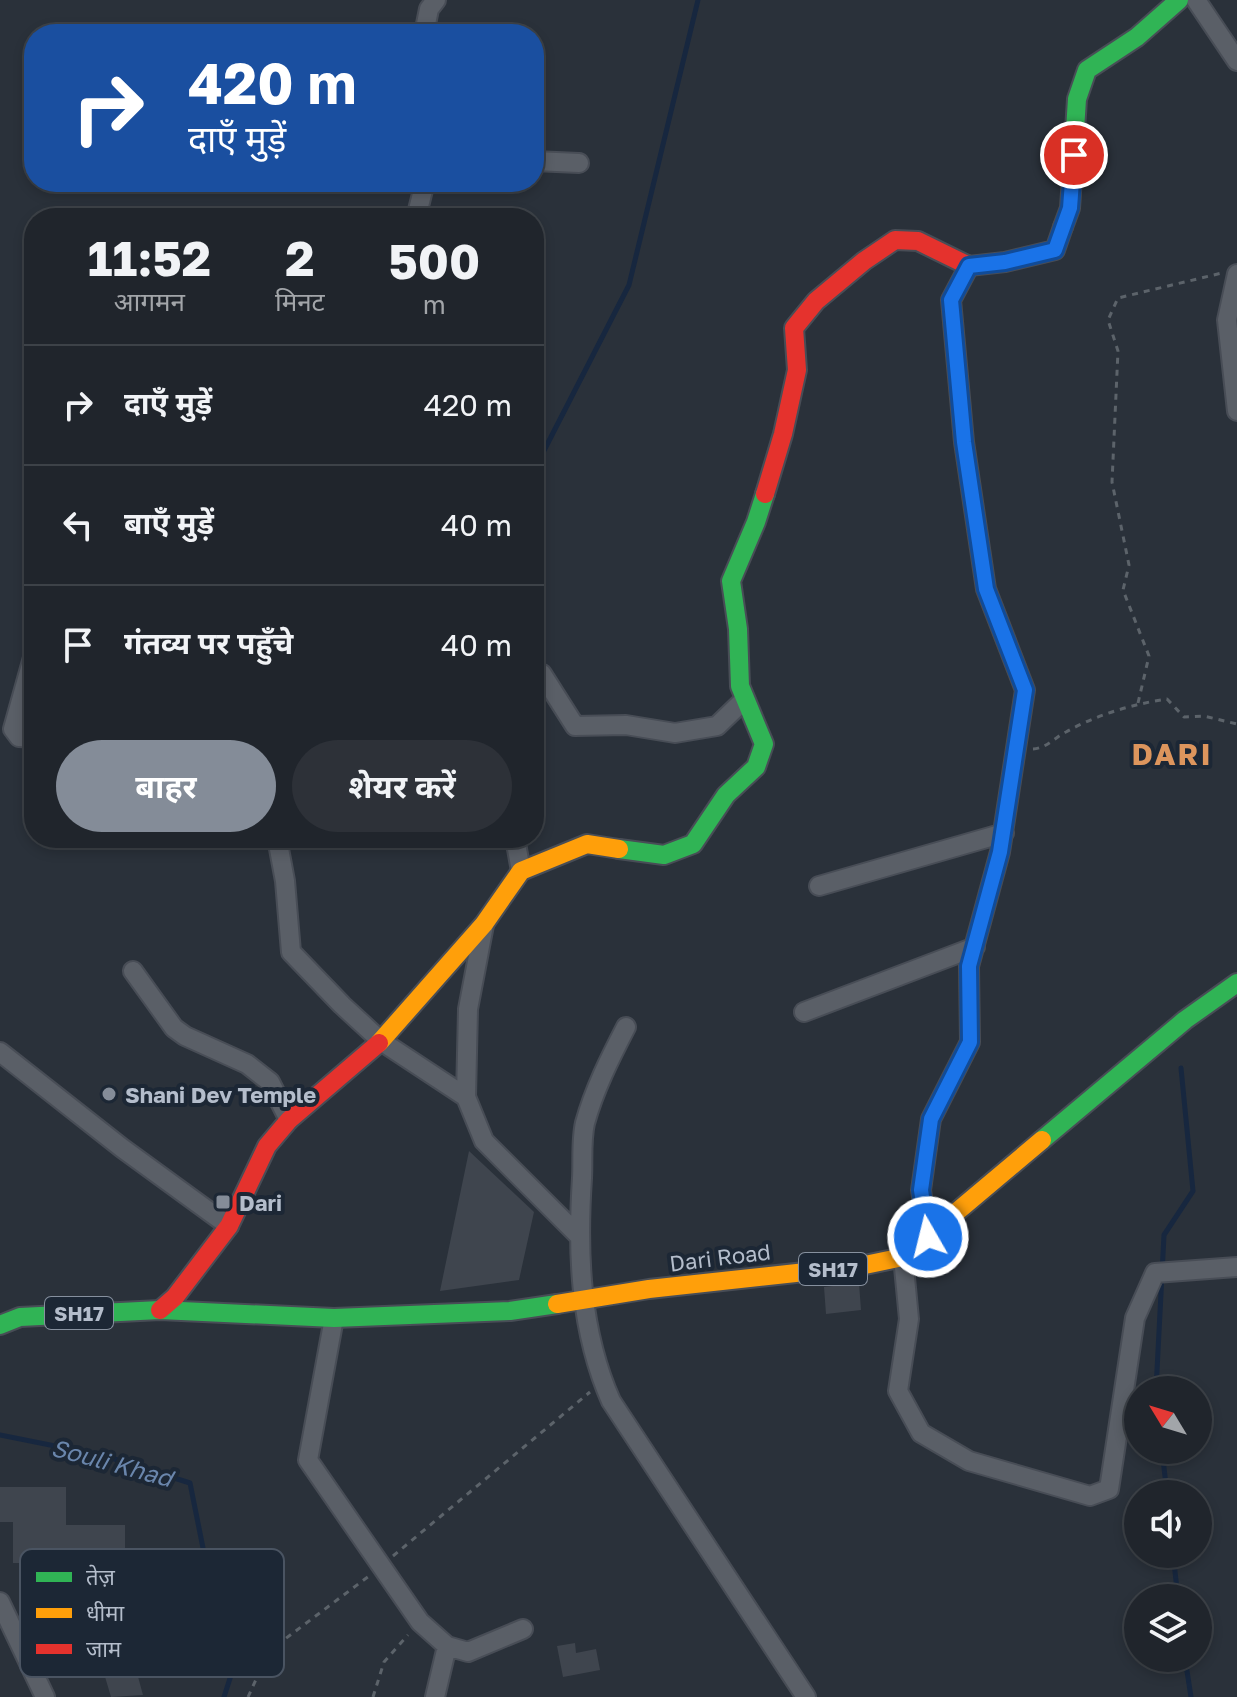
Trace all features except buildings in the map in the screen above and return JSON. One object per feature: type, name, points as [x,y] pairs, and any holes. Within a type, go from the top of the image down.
[{"type":"street","points":[[426,24],[429,9],[436,0]]},
{"type":"street","points":[[160,1310],[175,1297],[229,1226],[267,1146],[289,1120],[381,1041],[484,924],[521,871],[587,844],[664,855],[693,844],[726,795],[756,767],[764,744],[740,686],[738,629],[731,581],[756,522],[783,434],[797,370],[794,328],[816,301],[895,240],[918,241],[969,266],[1005,262],[1055,250],[1070,208],[1077,99],[1087,70],[1137,37],[1179,0]]},
{"type":"street","points":[[1196,0],[1237,61]]},
{"type":"street","points":[[544,161],[579,163]]},
{"type":"street","points":[[928,1237],[921,1190],[931,1119],[970,1042],[969,966],[1004,833],[1025,690],[986,589],[964,442],[951,300],[969,266]]},
{"type":"street","points":[[1231,274],[1227,320],[1237,411]]},
{"type":"street","points":[[544,677],[575,726],[626,725],[675,733],[717,726],[744,700]]},
{"type":"street","points":[[24,690],[13,729],[19,737],[24,737]]},
{"type":"street","points":[[819,886],[1004,833]]},
{"type":"street","points":[[279,848],[291,952],[381,1041],[466,1097]]},
{"type":"street","points":[[517,848],[521,871]]},
{"type":"street","points":[[484,924],[468,1009],[466,1097],[484,1141],[578,1235]]},
{"type":"street","points":[[804,1012],[975,947]]},
{"type":"street","points":[[133,971],[174,1028],[247,1064],[270,1082],[289,1120]]},
{"type":"street","name":"Dari Road","points":[[160,1310],[334,1318],[510,1311],[649,1289],[860,1266],[903,1257],[1185,1020],[1237,983]]},
{"type":"street","points":[[626,1027],[604,1072],[585,1125],[578,1235],[583,1300],[602,1382],[611,1401],[806,1697]]},
{"type":"street","points":[[0,1052],[122,1148],[229,1226]]},
{"type":"street","points":[[903,1257],[909,1319],[898,1391],[921,1433],[969,1461],[1090,1496],[1109,1489],[1135,1318],[1155,1273],[1237,1267]]},
{"type":"street","name":"SH17","points":[[0,1325],[20,1317],[160,1310]]},
{"type":"street","points":[[334,1318],[308,1460],[420,1622],[447,1646],[468,1652],[523,1629]]},
{"type":"street","points":[[0,1602],[20,1644]]},
{"type":"street","points":[[435,1697],[447,1646]]},
{"type":"street","points":[[36,1677],[45,1697]]},
{"type":"path","points":[[1138,703],[1149,656],[1123,590],[1129,565],[1112,482],[1118,351],[1108,320],[1118,298],[1231,274]]},
{"type":"path","points":[[1016,751],[1042,749],[1065,732],[1138,703],[1167,699],[1184,717],[1204,716],[1237,724]]},
{"type":"path","points":[[284,1640],[381,1567],[602,1382]]},
{"type":"path","points":[[373,1697],[384,1662],[420,1622]]},
{"type":"path","points":[[248,1697],[257,1677]]},
{"type":"waterway","points":[[544,451],[629,285],[698,0]]},
{"type":"waterway","points":[[1157,1376],[1164,1235],[1193,1191],[1181,1068]]},
{"type":"waterway","name":"Souli Khad","points":[[0,1435],[105,1456],[190,1483],[203,1549]]},
{"type":"waterway","points":[[1164,1464],[1165,1480]]},
{"type":"waterway","points":[[1175,1568],[1176,1584]]},
{"type":"waterway","points":[[1187,1672],[1191,1697]]},
{"type":"waterway","name":"Souli Khad","points":[[224,1697],[230,1677]]},
{"type":"traffic: fast","points":[[1063,227],[1070,208],[1077,99],[1087,70],[1137,37],[1179,0]]},
{"type":"traffic: fast","points":[[619,849],[664,855],[693,844],[726,795],[756,767],[764,744],[740,686],[738,629],[731,581],[765,494]]},
{"type":"traffic: fast","points":[[1042,1140],[1185,1020],[1237,983]]},
{"type":"traffic: fast","points":[[0,1325],[20,1317],[160,1310],[334,1318],[510,1311],[557,1304]]},
{"type":"traffic: slow","points":[[379,1043],[484,924],[521,871],[587,844],[619,849]]},
{"type":"traffic: slow","points":[[557,1304],[649,1289],[860,1266],[903,1257],[1042,1140]]},
{"type":"traffic: jam","points":[[765,494],[783,434],[797,370],[794,328],[816,301],[895,240],[918,241],[969,266],[1005,262],[1055,250],[1063,227]]},
{"type":"traffic: jam","points":[[160,1310],[175,1297],[229,1226],[267,1146],[289,1120],[379,1043]]},
{"type":"place","name":"Shani Dev Temple","points":[[109,1094]]},
{"type":"place","name":"Dari","points":[[223,1202]]},
{"type":"district","name":"DARI","points":[[1172,754]]},
{"type":"route","points":[[928,1237],[921,1190],[931,1119],[970,1042],[969,966],[1000,852],[1025,690],[986,589],[964,442],[951,300],[969,266],[1005,262],[1055,250],[1070,208],[1074,155]]}]
